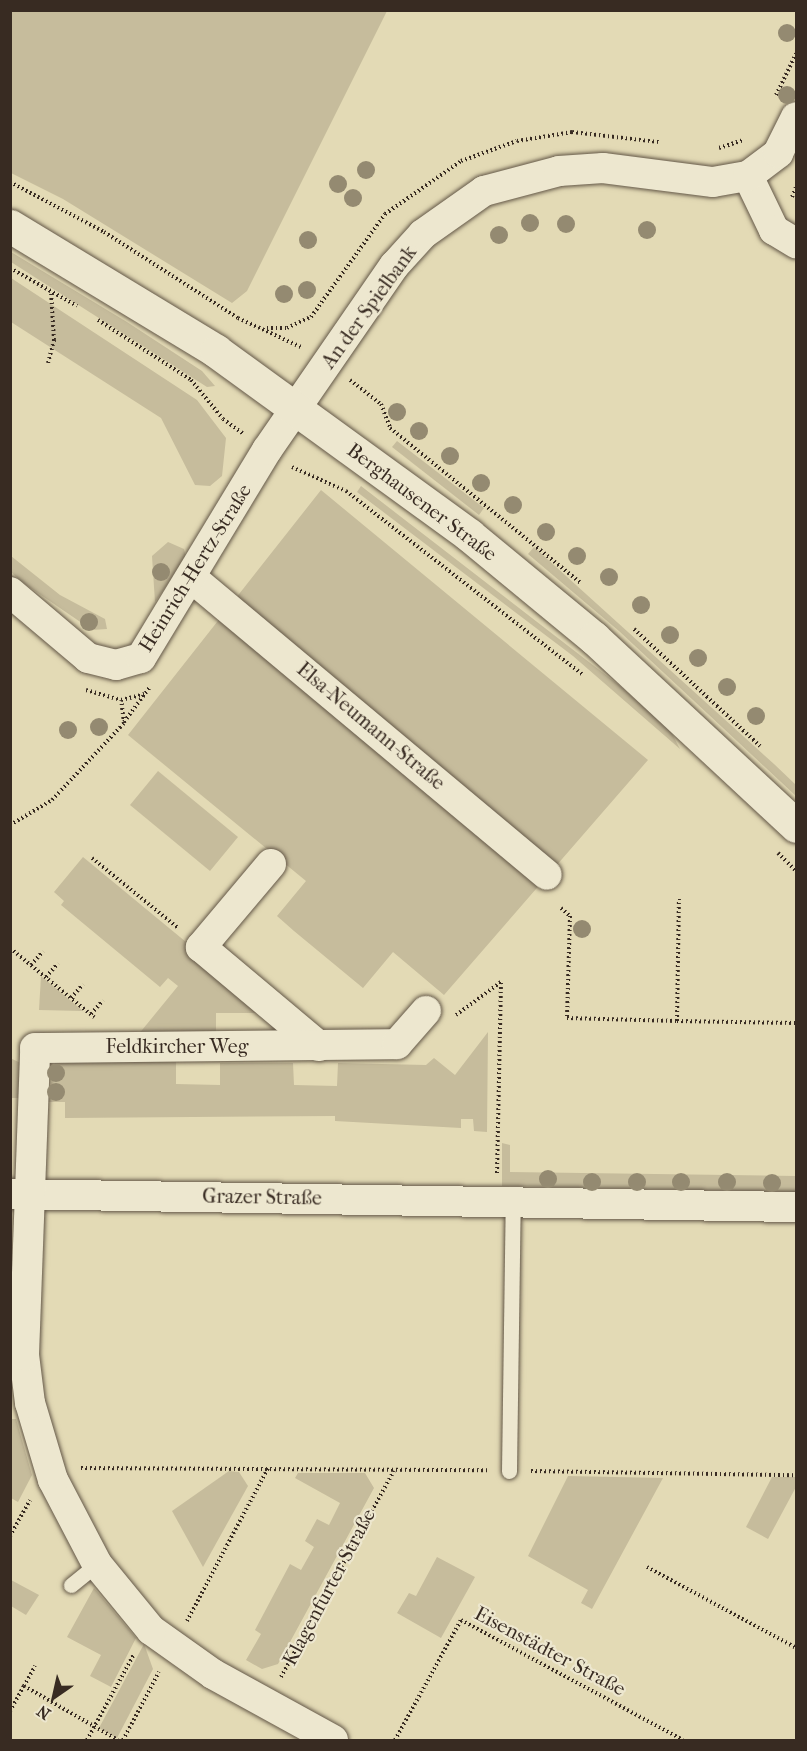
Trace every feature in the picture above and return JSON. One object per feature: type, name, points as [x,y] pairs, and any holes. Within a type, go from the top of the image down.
[{"type":"street","points":[[796,117],[778,153],[748,176],[774,230],[796,243]]},
{"type":"street","name":"An der Spielbank","points":[[295,408],[394,266],[423,234],[484,191],[559,171],[603,168],[713,182],[748,176]]},
{"type":"street","name":"Berghausener Straße","points":[[10,226],[206,345],[460,528],[594,638],[796,826]]},
{"type":"street","name":"Heinrich-Hertz-Straße","points":[[10,592],[88,658],[116,664],[141,658],[193,579],[295,408]]},
{"type":"street","name":"Elsa-Neumann-Straße","points":[[193,579],[547,875]]},
{"type":"street","points":[[271,864],[201,947],[319,1046]]},
{"type":"street","name":"Feldkircher Weg","points":[[19,1194],[23,1048],[397,1044],[426,1011]]},
{"type":"street","points":[[19,1194],[24,1344],[20,1395],[52,1474],[97,1564],[162,1638],[267,1704],[333,1740]]},
{"type":"street","name":"Grazer Straße","points":[[19,1194],[796,1207]]},
{"type":"lane","points":[[505,1201],[509,1471]]},
{"type":"lane","points":[[70,1585],[97,1564]]},
{"type":"path","points":[[10,268],[81,309]]},
{"type":"path","points":[[48,363],[54,340],[51,292]]},
{"type":"path","points":[[91,315],[192,380],[223,419]]},
{"type":"path","points":[[306,476],[346,491],[592,682]]},
{"type":"path","points":[[10,825],[52,800],[124,723],[120,700],[145,694]]},
{"type":"path","points":[[772,848],[796,872]]},
{"type":"path","points":[[92,858],[201,947]]},
{"type":"path","points":[[677,1021],[680,899]]},
{"type":"path","points":[[561,908],[570,916],[567,1018],[796,1023]]},
{"type":"path","points":[[10,948],[129,1046]]},
{"type":"path","points":[[31,965],[44,951]]},
{"type":"path","points":[[46,977],[58,963]]},
{"type":"path","points":[[426,1011],[456,1016],[501,981],[505,1201]]},
{"type":"path","points":[[71,998],[83,984]]},
{"type":"path","points":[[91,1014],[103,1000]]},
{"type":"path","points":[[10,1536],[37,1487],[52,1474],[268,1468],[796,1475]]},
{"type":"path","points":[[87,1740],[94,1727],[162,1638],[268,1468]]},
{"type":"path","name":"Klagenfurter Straße","points":[[267,1704],[394,1470]]},
{"type":"path","points":[[648,1567],[796,1648]]},
{"type":"path","name":"Eisenstädter Straße","points":[[394,1740],[461,1620],[683,1740]]},
{"type":"path","points":[[123,1740],[162,1638]]},
{"type":"path","points":[[10,1711],[35,1666]]},
{"type":"path","points":[[24,1686],[118,1740]]},
{"type":"shaded area","points":[[10,11],[387,11],[247,291],[232,303],[63,199],[11,173]]},
{"type":"shaded area","points":[[11,252],[127,322],[202,371],[215,386],[207,387],[11,262]]},
{"type":"shaded area","points":[[11,278],[197,400],[226,438],[222,476],[210,486],[195,485],[161,418],[11,322]]},
{"type":"shaded area","points":[[397,441],[484,508],[479,515],[392,447]]},
{"type":"shaded area","points":[[361,486],[620,686],[670,730],[680,749],[573,656],[357,492]]},
{"type":"shaded area","points":[[321,490],[648,760],[444,995],[393,952],[363,988],[277,916],[306,881],[128,735]]},
{"type":"shaded area","points":[[168,542],[184,549],[186,558],[155,602],[152,556]]},
{"type":"shaded area","points":[[534,547],[774,764],[796,785],[796,796],[619,631],[528,554]]},
{"type":"shaded area","points":[[11,556],[60,595],[105,619],[107,629],[92,630],[22,582],[11,572]]},
{"type":"shaded area","points":[[158,771],[238,837],[210,871],[130,805]]},
{"type":"shaded area","points":[[83,857],[261,1004],[260,1013],[216,1013],[216,1035],[138,1035],[178,986],[168,978],[160,987],[61,905],[64,901],[54,892]]},
{"type":"shaded area","points":[[41,976],[83,1011],[39,1010]]},
{"type":"shaded area","points":[[488,1032],[487,1132],[474,1131],[473,1119],[461,1119],[461,1128],[335,1121],[335,1116],[65,1118],[65,1102],[48,1102],[55,1061],[176,1062],[176,1084],[220,1085],[220,1063],[293,1063],[294,1085],[337,1086],[338,1063],[426,1065],[434,1058],[455,1075]]},
{"type":"shaded area","points":[[12,1059],[21,1063],[24,1098],[12,1098]]},
{"type":"shaded area","points":[[502,1143],[510,1145],[510,1172],[796,1176],[796,1192],[502,1186]]},
{"type":"shaded area","points":[[11,1419],[16,1419],[32,1475],[18,1502],[11,1498]]},
{"type":"shaded area","points":[[229,1471],[239,1472],[248,1486],[203,1567],[172,1511]]},
{"type":"shaded area","points":[[298,1473],[365,1473],[374,1488],[278,1664],[262,1669],[246,1660],[261,1634],[255,1630],[290,1564],[301,1570],[314,1547],[305,1541],[317,1519],[329,1525],[340,1503],[295,1478]]},
{"type":"shaded area","points":[[568,1476],[663,1478],[592,1609],[581,1603],[588,1590],[528,1556]]},
{"type":"shaded area","points":[[772,1477],[796,1477],[796,1487],[768,1539],[746,1527]]},
{"type":"shaded area","points":[[437,1557],[475,1577],[441,1638],[397,1613],[409,1593],[416,1596]]},
{"type":"shaded area","points":[[11,1580],[39,1595],[26,1615],[11,1606]]},
{"type":"shaded area","points":[[94,1588],[136,1638],[111,1687],[90,1676],[101,1655],[67,1637]]},
{"type":"shaded area","points":[[144,1644],[153,1669],[117,1738],[99,1728]]}]
